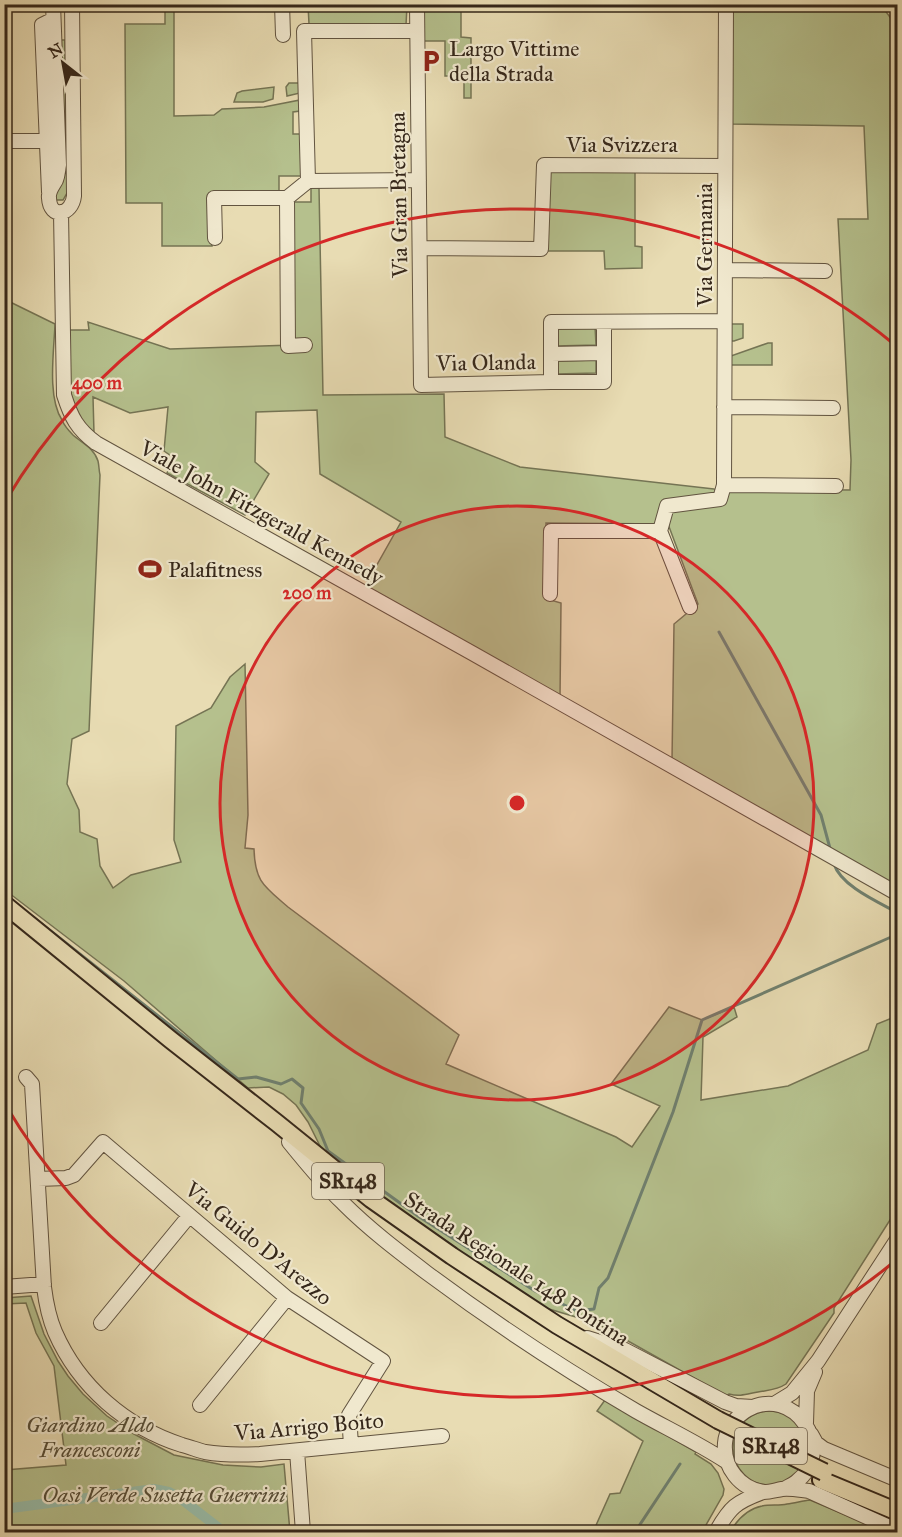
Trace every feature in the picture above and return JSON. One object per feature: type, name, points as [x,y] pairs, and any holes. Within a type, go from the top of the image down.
[{"type":"main road","name":"Strada Regionale 148 Pontina","points":[[4,904],[371,1199],[557,1325],[716,1424]]},
{"type":"main road","name":"Strada Regionale 148 Pontina","points":[[4,916],[364,1203],[447,1264],[576,1349],[716,1424],[897,1512]]},
{"type":"main road","name":"Strada Regionale 148 Pontina","points":[[822,1476],[897,1505]]},
{"type":"street","points":[[49,193],[57,176],[58,165],[53,4]]},
{"type":"street","name":"Viale John Fitzgerald Kennedy","points":[[72,4],[74,196],[66,211],[61,212],[64,395],[69,412],[85,435],[621,731],[897,894]]},
{"type":"street","points":[[282,4],[283,35]]},
{"type":"street","name":"Via Gran Bretagna","points":[[417,4],[421,385]]},
{"type":"street","name":"Via Germania","points":[[724,485],[726,4]]},
{"type":"street","points":[[52,20],[42,25],[46,141],[51,208],[56,212],[61,212]]},
{"type":"street","points":[[308,181],[304,31],[417,31]]},
{"type":"street","points":[[4,141],[46,141]]},
{"type":"street","name":"Via Svizzera","points":[[420,248],[541,249],[544,165],[725,166]]},
{"type":"street","points":[[215,238],[214,198],[286,198],[308,181],[419,180]]},
{"type":"street","points":[[286,198],[288,346],[305,345]]},
{"type":"street","points":[[724,270],[825,271]]},
{"type":"street","name":"Via Olanda","points":[[551,382],[551,322],[724,321]]},
{"type":"street","name":"Via Olanda","points":[[421,385],[604,382],[604,322]]},
{"type":"street","name":"Via Olanda","points":[[551,354],[604,353]]},
{"type":"street","points":[[724,407],[833,408]]},
{"type":"street","points":[[690,607],[660,531],[667,506],[720,499],[724,485],[836,486]]},
{"type":"street","points":[[550,594],[551,531],[660,531]]},
{"type":"street","name":"Via Arrigo Boito","points":[[26,1077],[32,1084],[47,1307],[64,1350],[88,1385],[105,1402],[151,1434],[203,1452],[232,1455],[297,1451],[442,1436]]},
{"type":"street","name":"Via Guido D'Arezzo","points":[[38,1179],[66,1178],[74,1175],[103,1142],[287,1298],[383,1361],[349,1415],[351,1445]]},
{"type":"street","points":[[289,1142],[319,1179],[372,1230],[465,1302],[637,1412],[706,1448],[727,1462]]},
{"type":"street","points":[[101,1323],[189,1215]]},
{"type":"street","points":[[774,1404],[792,1393],[818,1361],[897,1238]]},
{"type":"street","points":[[4,1287],[44,1284]]},
{"type":"street","points":[[200,1405],[287,1298]]},
{"type":"street","points":[[557,1325],[584,1337],[626,1350],[727,1403],[753,1407]]},
{"type":"street","points":[[784,1489],[796,1483],[805,1473],[811,1461],[813,1447],[808,1429],[807,1391],[818,1361]]},
{"type":"street","points":[[763,1492],[740,1481],[727,1462],[725,1452],[725,1441],[735,1420],[743,1412],[763,1404],[786,1407],[797,1414],[816,1443],[824,1449],[897,1480]]},
{"type":"street","points":[[297,1451],[303,1533]]},
{"type":"street","points":[[716,1533],[726,1514],[735,1505],[763,1492],[784,1489],[809,1491],[897,1531]]},
{"type":"green space","points":[[853,4],[884,9],[898,28],[897,887],[672,760],[674,624],[698,604],[668,524],[546,523],[547,599],[561,603],[560,698],[365,586],[401,522],[320,474],[317,410],[256,412],[255,462],[269,474],[245,515],[167,473],[174,458],[164,451],[168,407],[130,413],[93,397],[94,433],[83,422],[76,410],[71,398],[68,373],[68,330],[89,330],[88,322],[170,349],[293,345],[290,202],[311,202],[311,187],[319,188],[323,395],[444,394],[445,437],[520,467],[714,489],[850,490],[851,460],[838,219],[868,219],[864,126],[731,124],[733,5]]},
{"type":"green space","points":[[165,5],[174,5],[174,116],[214,115],[222,109],[264,107],[300,100],[300,111],[293,112],[293,134],[301,134],[302,176],[279,176],[279,194],[211,195],[212,246],[162,246],[162,203],[126,203],[125,24],[165,24]]},
{"type":"green space","points":[[308,5],[407,5],[406,25],[309,24]]},
{"type":"green space","points":[[424,5],[461,5],[461,37],[471,38],[471,98],[464,98],[464,76],[445,76],[445,41],[423,41]]},
{"type":"green space","points":[[61,40],[65,40],[67,193],[63,200],[56,200],[52,191]]},
{"type":"green space","points":[[289,83],[299,83],[300,93],[287,96],[286,87]]},
{"type":"green space","points":[[274,87],[273,99],[263,102],[234,102],[237,93],[242,91]]},
{"type":"green space","points":[[547,172],[635,172],[635,246],[642,247],[642,268],[605,269],[604,251],[547,251]]},
{"type":"green space","points":[[4,299],[55,324],[52,374],[57,410],[67,428],[91,449],[98,463],[100,475],[89,731],[72,739],[67,784],[79,810],[80,832],[97,839],[100,866],[113,888],[131,875],[181,862],[174,840],[176,726],[211,708],[230,677],[245,664],[248,815],[245,848],[254,849],[256,869],[262,882],[288,907],[459,1035],[446,1064],[616,1137],[632,1147],[660,1106],[611,1084],[669,1007],[702,1020],[734,1007],[737,1017],[703,1037],[701,1100],[788,1086],[868,1050],[877,1024],[897,1016],[897,1209],[834,1308],[834,1313],[786,1384],[773,1390],[726,1396],[596,1323],[539,1306],[423,1228],[323,1152],[308,1122],[296,1105],[283,1094],[269,1087],[248,1088],[124,981],[5,890]]},
{"type":"green space","points":[[727,324],[743,324],[743,338],[726,341]]},
{"type":"green space","points":[[595,326],[596,345],[555,346],[555,327]]},
{"type":"green space","points":[[772,343],[772,365],[728,365],[728,357]]},
{"type":"green space","points":[[596,360],[596,373],[556,374],[556,361]]},
{"type":"green space","name":"Oasi Verde Susetta Guerrini","points":[[31,1296],[44,1334],[68,1376],[83,1394],[107,1416],[134,1434],[174,1455],[223,1465],[261,1467],[284,1464],[290,1532],[5,1532],[5,1470],[66,1465],[54,1366],[36,1333],[26,1303],[5,1304],[5,1298]]},
{"type":"green space","points":[[605,1400],[696,1452],[695,1454],[711,1464],[718,1473],[724,1489],[723,1495],[702,1532],[593,1532],[610,1494],[620,1493],[643,1441],[597,1411]]},
{"type":"green space","points":[[770,1411],[784,1414],[796,1422],[804,1434],[807,1448],[804,1462],[796,1474],[784,1482],[770,1485],[756,1482],[744,1474],[736,1462],[733,1448],[736,1434],[744,1422],[756,1414]]},
{"type":"green space","points":[[810,1500],[886,1532],[730,1532],[743,1516],[757,1507]]},
{"type":"waterway","points":[[719,632],[821,815],[831,852]]},
{"type":"waterway","points":[[834,864],[838,872],[852,886],[898,913]]},
{"type":"waterway","points":[[33,917],[238,1079],[256,1077],[281,1084],[292,1079],[303,1088],[301,1103],[319,1129],[328,1151],[418,1216],[535,1291],[577,1311],[594,1309],[599,1288],[608,1278],[673,1112],[702,1020],[898,934]]},
{"type":"waterway","points":[[635,1532],[680,1464]]},
{"type":"waterway","points":[[4,1509],[154,1489],[169,1492],[180,1498],[224,1532]]},
{"type":"place","name":"Largo Vittime della Strada","points":[[431,61]]},
{"type":"place","name":"Palafitness","points":[[150,569]]},
{"type":"park label","name":"Giardino Aldo Francesconi","points":[[90,1436]]}]
